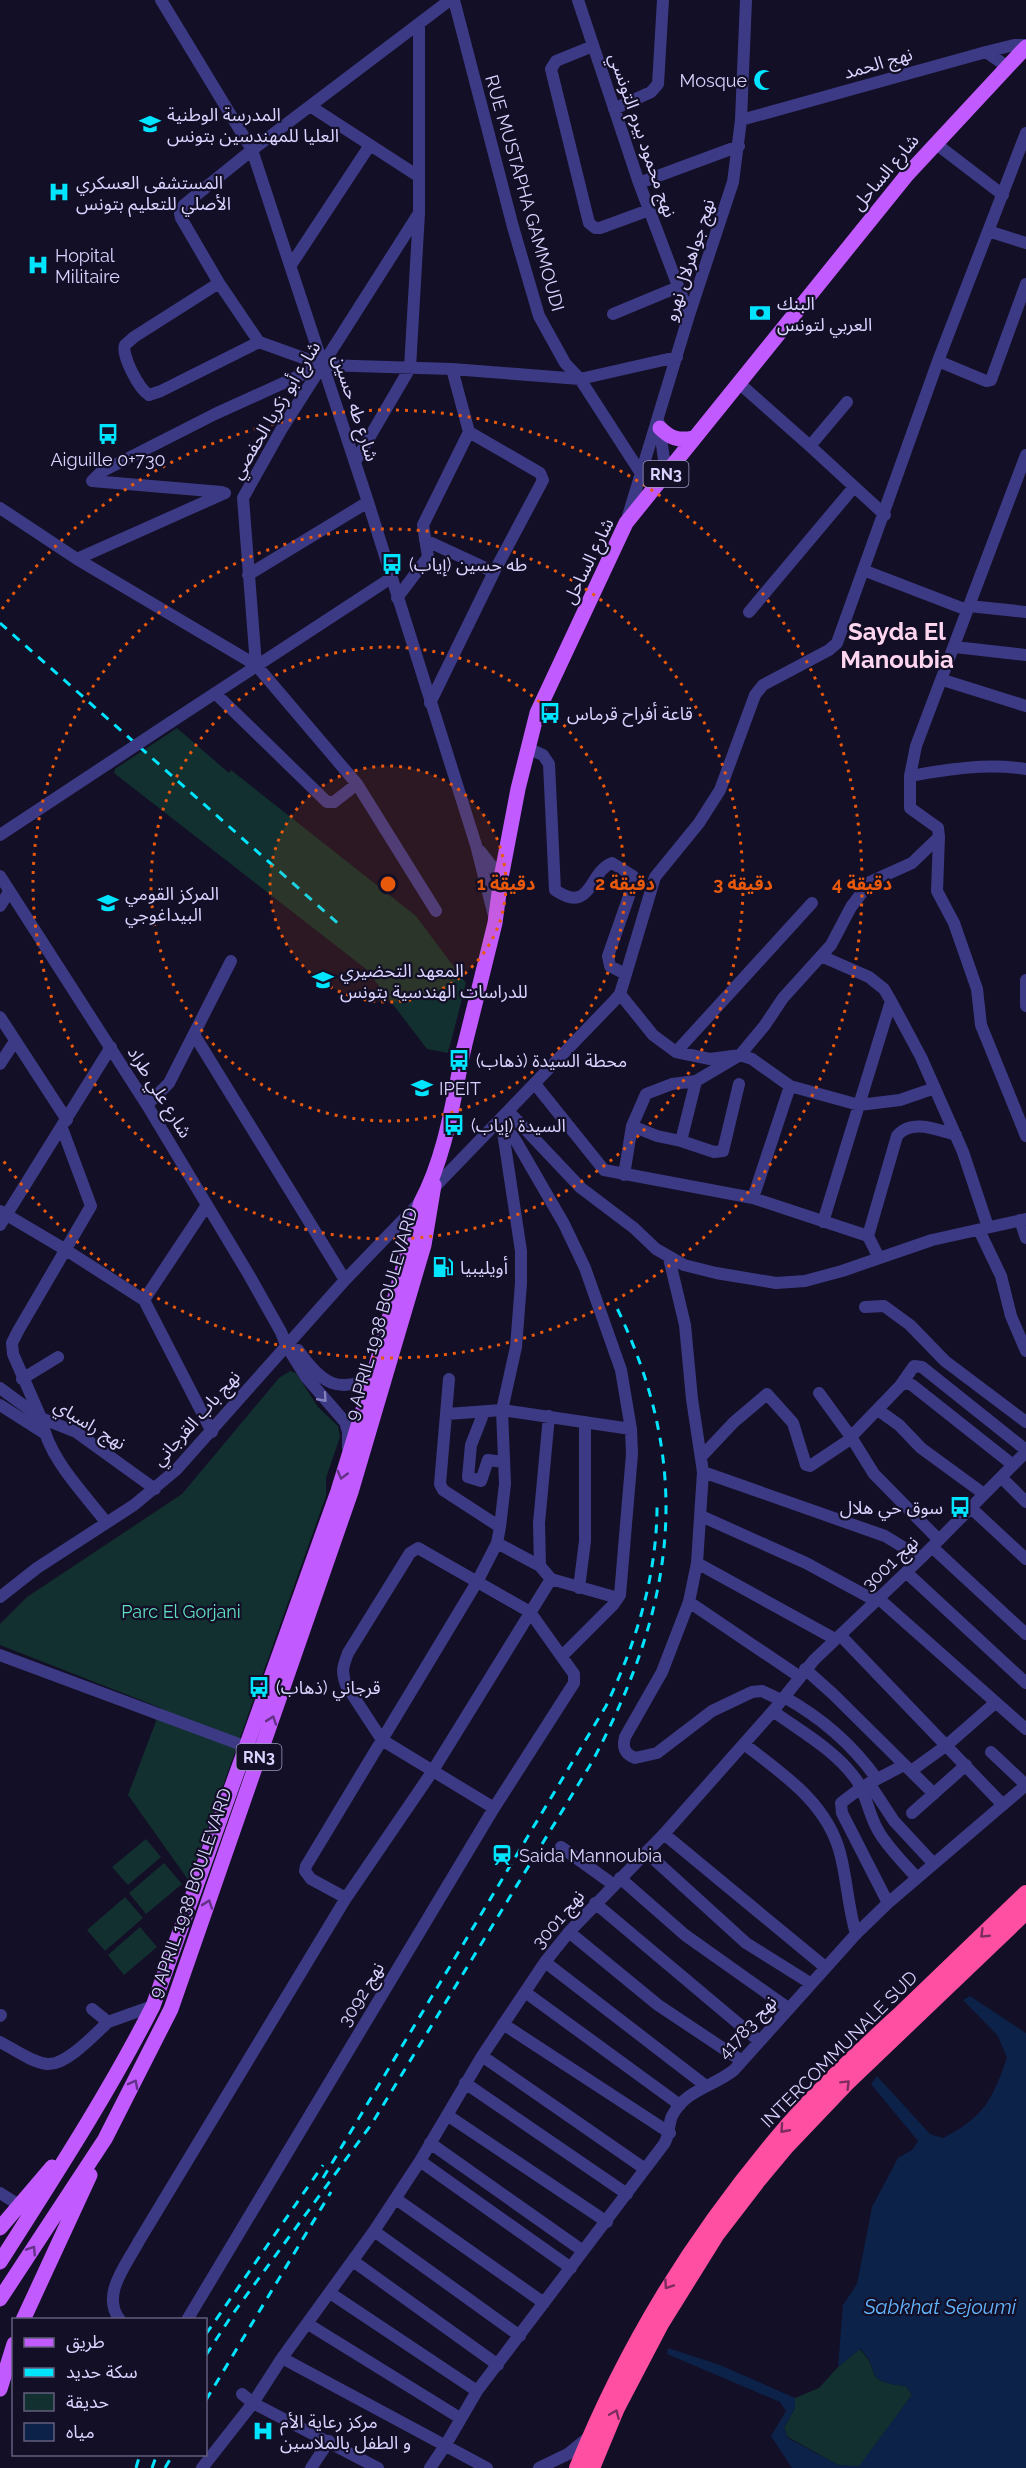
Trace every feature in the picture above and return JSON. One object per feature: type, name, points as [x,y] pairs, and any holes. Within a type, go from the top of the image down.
[{"type":"highway","name":"INTERCOMMUNALE SUD","points":[[577,2468],[607,2396],[660,2298],[705,2230],[776,2138],[868,2043],[1026,1893]]},
{"type":"highway","name":"INTERCOMMUNALE SUD","points":[[592,2468],[617,2408],[661,2324],[717,2234],[787,2146],[847,2082],[1026,1912]]},
{"type":"main road","name":"شارع الساحل","points":[[434,1184],[495,923],[501,878],[527,748],[537,713],[626,524],[906,176],[1026,46]]},
{"type":"main road","points":[[659,424],[673,438],[681,440],[693,438]]},
{"type":"main road","name":"9 APRIL 1938 BOULEVARD","points":[[418,1243],[421,1202],[434,1184]]},
{"type":"main road","name":"9 APRIL 1938 BOULEVARD","points":[[0,2299],[105,2139],[171,2009],[351,1492],[379,1374],[434,1184]]},
{"type":"main road","name":"9 APRIL 1938 BOULEVARD","points":[[0,2260],[86,2129],[122,2068],[153,2006],[338,1491],[348,1451],[379,1374]]},
{"type":"main road","points":[[0,2228],[86,2129]]},
{"type":"main road","points":[[23,2318],[105,2139]]},
{"type":"main road","points":[[0,2389],[12,2350]]},
{"type":"street","name":"شارع طه حسين","points":[[161,0],[252,150],[368,502],[476,845]]},
{"type":"street","points":[[450,0],[252,150],[184,205],[180,213],[183,224],[219,283],[259,342],[323,365],[452,369],[580,379],[677,357]]},
{"type":"street","name":"RUE MUSTAPHA GAMMOUDI","points":[[454,0],[513,228],[539,316],[565,363],[580,379],[642,475]]},
{"type":"street","name":"نهج محمود بيرم التونسي","points":[[578,0],[639,183],[689,315]]},
{"type":"street","points":[[614,109],[651,92],[658,84],[663,0]]},
{"type":"street","name":"نهج جواهرلال نهرو","points":[[626,524],[659,424],[689,315],[733,182],[741,120],[746,0]]},
{"type":"street","points":[[355,462],[410,368],[419,213],[419,24]]},
{"type":"street","name":"نهج الحمد","points":[[741,120],[986,52],[1014,45],[1026,46]]},
{"type":"street","points":[[593,46],[556,61],[551,69],[589,223],[600,228],[649,210]]},
{"type":"street","points":[[986,52],[1008,67]]},
{"type":"street","points":[[310,106],[418,176]]},
{"type":"street","points":[[434,1184],[504,1121],[535,1084],[620,994],[655,877],[699,823],[720,790],[755,695],[763,685],[835,646],[885,515],[938,361],[1026,133]]},
{"type":"street","points":[[935,143],[1003,195]]},
{"type":"street","points":[[291,265],[370,145]]},
{"type":"street","points":[[639,183],[739,146]]},
{"type":"street","name":"شارع أبو زكريا الحفصي","points":[[256,665],[243,498],[281,430],[419,213]]},
{"type":"street","points":[[988,231],[1026,243]]},
{"type":"street","points":[[219,283],[125,345],[124,354],[142,390],[149,395],[161,391],[259,342]]},
{"type":"street","points":[[938,361],[986,381],[992,380],[1026,284]]},
{"type":"street","points":[[613,314],[678,287]]},
{"type":"street","points":[[243,498],[225,493],[92,481],[101,472],[215,414],[323,365]]},
{"type":"street","points":[[397,598],[428,557],[423,525],[469,432],[452,369]]},
{"type":"street","points":[[740,384],[885,515]]},
{"type":"street","points":[[810,446],[847,402]]},
{"type":"street","points":[[659,424],[666,474]]},
{"type":"street","points":[[430,703],[543,477],[540,473],[469,432]]},
{"type":"street","points":[[1026,455],[943,680],[916,746],[910,776],[910,808],[938,828],[937,891],[954,923],[977,989],[981,1025],[1026,1136]]},
{"type":"street","points":[[749,612],[854,487]]},
{"type":"street","points":[[77,560],[225,493]]},
{"type":"street","points":[[248,575],[368,502]]},
{"type":"street","points":[[0,508],[77,560],[256,665],[357,784],[436,911]]},
{"type":"street","points":[[425,540],[494,572]]},
{"type":"street","points":[[863,570],[968,608],[1026,612]]},
{"type":"street","points":[[0,835],[391,578]]},
{"type":"street","points":[[955,647],[1026,655]]},
{"type":"street","points":[[943,680],[1026,705]]},
{"type":"street","points":[[214,693],[327,802],[334,802],[357,784]]},
{"type":"street","points":[[527,748],[543,754],[549,764],[553,886],[555,890],[576,898],[581,897],[606,866],[612,863],[633,876],[634,879],[608,956],[610,966],[625,974]]},
{"type":"street","points":[[910,776],[967,766],[1004,765],[1026,769]]},
{"type":"street","points":[[624,1175],[632,1126],[644,1097],[649,1092],[672,1084],[696,1081],[740,1055],[783,998],[831,945],[851,907],[870,882],[910,864],[939,837]]},
{"type":"street","points":[[476,845],[501,878]]},
{"type":"street","points":[[476,845],[495,923]]},
{"type":"street","name":"شارع علي طراد","points":[[0,876],[147,1105],[313,1386],[345,1422],[348,1432],[348,1451]]},
{"type":"street","points":[[0,906],[9,892]]},
{"type":"street","points":[[676,1052],[812,903]]},
{"type":"street","points":[[822,956],[869,977],[884,989],[913,1041],[974,1180],[983,1228],[1001,1276],[1011,1316],[1026,1351]]},
{"type":"street","points":[[147,1105],[169,1083],[195,1036],[231,961]]},
{"type":"street","points":[[1026,980],[1026,1005]]},
{"type":"street","points":[[620,994],[653,1035],[676,1052],[710,1059],[740,1055],[755,1060],[768,1072],[790,1086],[859,1105],[900,1100],[934,1088]]},
{"type":"street","points":[[823,1222],[891,1001]]},
{"type":"street","name":"نهج راسباي","points":[[0,1017],[65,1124],[91,1202],[90,1210],[12,1343],[13,1354],[40,1418],[76,1432],[155,1489]]},
{"type":"street","points":[[195,1036],[345,1280]]},
{"type":"street","points":[[0,1064],[15,1041]]},
{"type":"street","points":[[111,1047],[65,1124],[2,1217],[66,1250],[144,1300],[212,1432]]},
{"type":"street","points":[[681,1142],[696,1081]]},
{"type":"street","points":[[535,1084],[597,1164],[610,1173],[753,1198],[868,1236]]},
{"type":"street","points":[[632,1126],[657,1136],[714,1152],[723,1151],[739,1084]]},
{"type":"street","points":[[753,1198],[790,1086]]},
{"type":"street","points":[[504,1121],[581,1188],[669,1258],[684,1265],[716,1273],[776,1283],[805,1281],[932,1240],[1023,1220],[1026,1238]]},
{"type":"street","points":[[346,1898],[311,1879],[307,1875],[306,1866],[477,1582],[497,1543],[505,1484],[502,1410],[516,1347],[521,1283],[521,1251],[504,1121]]},
{"type":"street","points":[[494,1808],[381,1740],[346,1685],[341,1670],[348,1653],[414,1550],[423,1550],[530,1612],[562,1656],[618,1598],[632,1454],[631,1429],[621,1370],[585,1268],[553,1202],[504,1121]]},
{"type":"street","points":[[879,1258],[868,1236],[899,1133],[910,1127],[925,1127],[956,1135]]},
{"type":"street","name":"نهج باب القرجاني","points":[[0,1598],[29,1574],[155,1489],[212,1432],[286,1339],[393,1233],[421,1202]]},
{"type":"street","points":[[144,1300],[207,1205]]},
{"type":"street","points":[[393,1233],[405,1232],[418,1243]]},
{"type":"street","points":[[669,1258],[685,1325],[691,1390],[703,1472],[697,1563],[689,1602],[662,1672],[625,1737],[623,1745],[626,1753],[635,1758],[657,1753],[712,1711],[752,1692],[762,1691],[783,1698],[813,1714],[855,1751],[869,1783],[894,1821],[933,1863]]},
{"type":"street","points":[[865,1307],[884,1306],[910,1325],[945,1362],[1026,1422]]},
{"type":"street","name":"شارع علي طراد","points":[[286,1339],[324,1381],[342,1386],[379,1374]]},
{"type":"street","points":[[22,1379],[58,1357]]},
{"type":"street","points":[[701,1457],[734,1422],[767,1394],[793,1423],[807,1466],[851,1437],[900,1386],[914,1366],[922,1367],[1026,1451]]},
{"type":"street","points":[[450,1379],[440,1484],[443,1490],[500,1527]]},
{"type":"street","points":[[900,1386],[905,1383],[912,1385],[1013,1466]]},
{"type":"street","points":[[0,1388],[40,1418],[44,1433],[64,1470],[106,1521]]},
{"type":"street","points":[[819,1393],[874,1474],[936,1543],[1026,1634]]},
{"type":"street","points":[[0,1405],[44,1433]]},
{"type":"street","points":[[447,1414],[502,1410],[631,1429]]},
{"type":"street","points":[[878,1410],[898,1425],[921,1448],[984,1494]]},
{"type":"street","points":[[484,1412],[471,1445],[468,1477],[481,1480],[488,1460],[503,1462]]},
{"type":"street","points":[[540,1566],[538,1523],[549,1416]]},
{"type":"street","points":[[579,1588],[585,1541],[585,1422]]},
{"type":"street","name":"نهج 3001","points":[[202,2468],[253,2403],[282,2358],[309,2324],[396,2199],[482,2056],[545,1962],[569,1932],[664,1834],[773,1711],[802,1673],[921,1558],[1026,1451]]},
{"type":"street","points":[[703,1472],[885,1536],[921,1558]]},
{"type":"street","points":[[1001,1477],[1026,1502]]},
{"type":"street","points":[[971,1508],[1026,1560]]},
{"type":"street","points":[[701,1516],[806,1563],[877,1600],[1026,1729]]},
{"type":"street","points":[[497,1543],[540,1566],[551,1579],[618,1598]]},
{"type":"street","points":[[697,1563],[838,1637],[947,1745],[1003,1805]]},
{"type":"street","points":[[906,1572],[1026,1683]]},
{"type":"street","points":[[119,2318],[114,2312],[112,2294],[128,2262],[242,2068],[346,1898],[432,1772],[551,1579]]},
{"type":"street","points":[[689,1602],[833,1694],[934,1794]]},
{"type":"street","points":[[0,1655],[247,1747]]},
{"type":"street","name":"نهج 3092","points":[[188,2318],[494,1808],[571,1690],[575,1678],[562,1656]]},
{"type":"street","points":[[888,1903],[841,1803],[869,1783],[908,1768],[947,1745],[995,1703]]},
{"type":"street","points":[[773,1711],[869,1783]]},
{"type":"street","points":[[744,1744],[796,1785],[818,1807],[827,1821],[840,1850],[849,1910],[856,1934]]},
{"type":"street","points":[[991,1752],[1026,1785]]},
{"type":"street","points":[[912,1813],[966,1765]]},
{"type":"street","points":[[869,1783],[867,1806],[879,1833],[917,1878]]},
{"type":"street","name":"نهج 41783","points":[[680,2105],[695,2091],[727,2076],[856,1934],[933,1863],[1026,1785]]},
{"type":"street","points":[[664,1834],[825,1967]]},
{"type":"street","points":[[561,1847],[617,1881],[685,1935],[788,2008]]},
{"type":"street","points":[[646,1852],[746,1943],[810,1983]]},
{"type":"street","points":[[595,1903],[759,2041]]},
{"type":"street","points":[[569,1932],[658,2005],[742,2061]]},
{"type":"street","points":[[545,1962],[706,2085]]},
{"type":"street","points":[[430,2468],[477,2391],[627,2194],[670,2133],[672,2117],[680,2105],[525,1992]]},
{"type":"street","points":[[0,2042],[39,2061],[51,2064],[72,2054],[108,2022],[153,2006]]},
{"type":"street","points":[[92,2009],[108,2022]]},
{"type":"street","points":[[503,2024],[670,2133]]},
{"type":"street","points":[[482,2056],[645,2169]]},
{"type":"street","points":[[465,2083],[627,2194]]},
{"type":"street","points":[[447,2115],[606,2222]]},
{"type":"street","points":[[430,2143],[583,2251]]},
{"type":"street","points":[[420,2161],[570,2268]]},
{"type":"street","points":[[0,2193],[19,2205]]},
{"type":"street","points":[[396,2199],[544,2303]]},
{"type":"street","points":[[374,2231],[520,2336]]},
{"type":"street","points":[[353,2261],[498,2365]]},
{"type":"street","points":[[330,2293],[477,2391]]},
{"type":"street","points":[[309,2324],[460,2418]]},
{"type":"street","points":[[282,2358],[487,2468]]},
{"type":"street","points":[[242,2394],[253,2403],[329,2440],[374,2467]]},
{"type":"street","points":[[539,2468],[568,2454],[590,2436]]},
{"type":"street","points":[[311,2468],[329,2440]]},
{"type":"green space","points":[[177,728],[229,773],[231,770],[416,916],[466,983],[448,1053],[427,1049],[366,969],[114,773],[115,769]]},
{"type":"green space","name":"Parc El Gorjani","points":[[290,1371],[296,1373],[318,1407],[338,1426],[340,1437],[326,1478],[326,1496],[189,1881],[128,1795],[161,1708],[0,1645],[0,1624],[27,1597],[182,1494],[279,1378]]},
{"type":"green space","points":[[146,1839],[161,1857],[128,1885],[112,1867]]},
{"type":"green space","points":[[164,1863],[182,1884],[146,1914],[129,1893]]},
{"type":"green space","points":[[125,1897],[143,1918],[105,1951],[87,1930]]},
{"type":"green space","points":[[140,1927],[157,1947],[124,1975],[108,1955]]},
{"type":"green space","points":[[859,2349],[870,2363],[877,2378],[906,2386],[912,2395],[859,2467],[838,2465],[788,2437],[784,2428],[795,2408],[795,2398],[819,2388]]},
{"type":"water","name":"Sabkhat Sejoumi","points":[[970,1996],[1026,2033],[1026,2468],[792,2468],[771,2436],[786,2411],[780,2402],[667,2354],[668,2348],[720,2365],[795,2398],[795,2408],[784,2428],[788,2438],[838,2465],[859,2466],[912,2395],[906,2386],[877,2378],[871,2363],[860,2349],[838,2367],[843,2305],[857,2284],[872,2207],[898,2158],[912,2150],[918,2141],[871,2084],[877,2076],[930,2134],[943,2138],[977,2115],[991,2096],[1007,2058],[998,2036],[963,2000]]},
{"type":"railway","points":[[0,623],[341,926]]},
{"type":"railway","points":[[207,2353],[232,2315],[371,2125],[592,1762],[620,1704],[642,1647],[657,1591],[665,1535],[665,1479],[657,1423],[640,1364],[615,1304]]},
{"type":"railway","points":[[323,2178],[606,1706],[627,1657],[644,1606],[654,1554],[657,1500]]},
{"type":"railway","points":[[207,2333],[323,2165]]},
{"type":"railway","points":[[207,2398],[331,2192]]},
{"type":"railway","points":[[136,2468],[139,2456]]},
{"type":"railway","points":[[152,2468],[156,2456]]},
{"type":"railway","points":[[165,2468],[172,2456]]},
{"type":"place","name":"Mosque","points":[[764,80]]},
{"type":"place","name":"المدرسة الوطنية العليا للمهندسين بتونس","points":[[150,124]]},
{"type":"place","name":"المستشفى العسكري الأصلي للتعليم بتونس","points":[[59,192]]},
{"type":"place","name":"Hopital Militaire","points":[[38,265]]},
{"type":"place","name":"البنك العربي لتونس","points":[[760,313]]},
{"type":"place","name":"Aiguille 0+730","points":[[108,434]]},
{"type":"place","name":"طه حسين (إياب)","points":[[392,564]]},
{"type":"place","name":"قاعة أفراح قرماس","points":[[550,713]]},
{"type":"place","name":"المركز القومي البيداغوجي","points":[[108,903]]},
{"type":"place","name":"المعهد التحضيري للدراسات الهندسية بتونس","points":[[323,980]]},
{"type":"place","name":"محطة السيدة (ذهاب)","points":[[459,1060]]},
{"type":"place","name":"IPEIT","points":[[422,1088]]},
{"type":"place","name":"السيدة (إياب)","points":[[454,1125]]},
{"type":"place","name":"أويليبيا","points":[[443,1267]]},
{"type":"place","name":"سوق حي هلال","points":[[960,1507]]},
{"type":"place","name":"قرجاني (ذهاب)","points":[[259,1687]]},
{"type":"place","name":"Saida Mannoubia","points":[[502,1855]]},
{"type":"place","name":"مركز رعاية الأم و الطفل بالملاسين","points":[[263,2431]]},
{"type":"district","name":"Sayda El Manoubia","points":[[897,645]]}]
